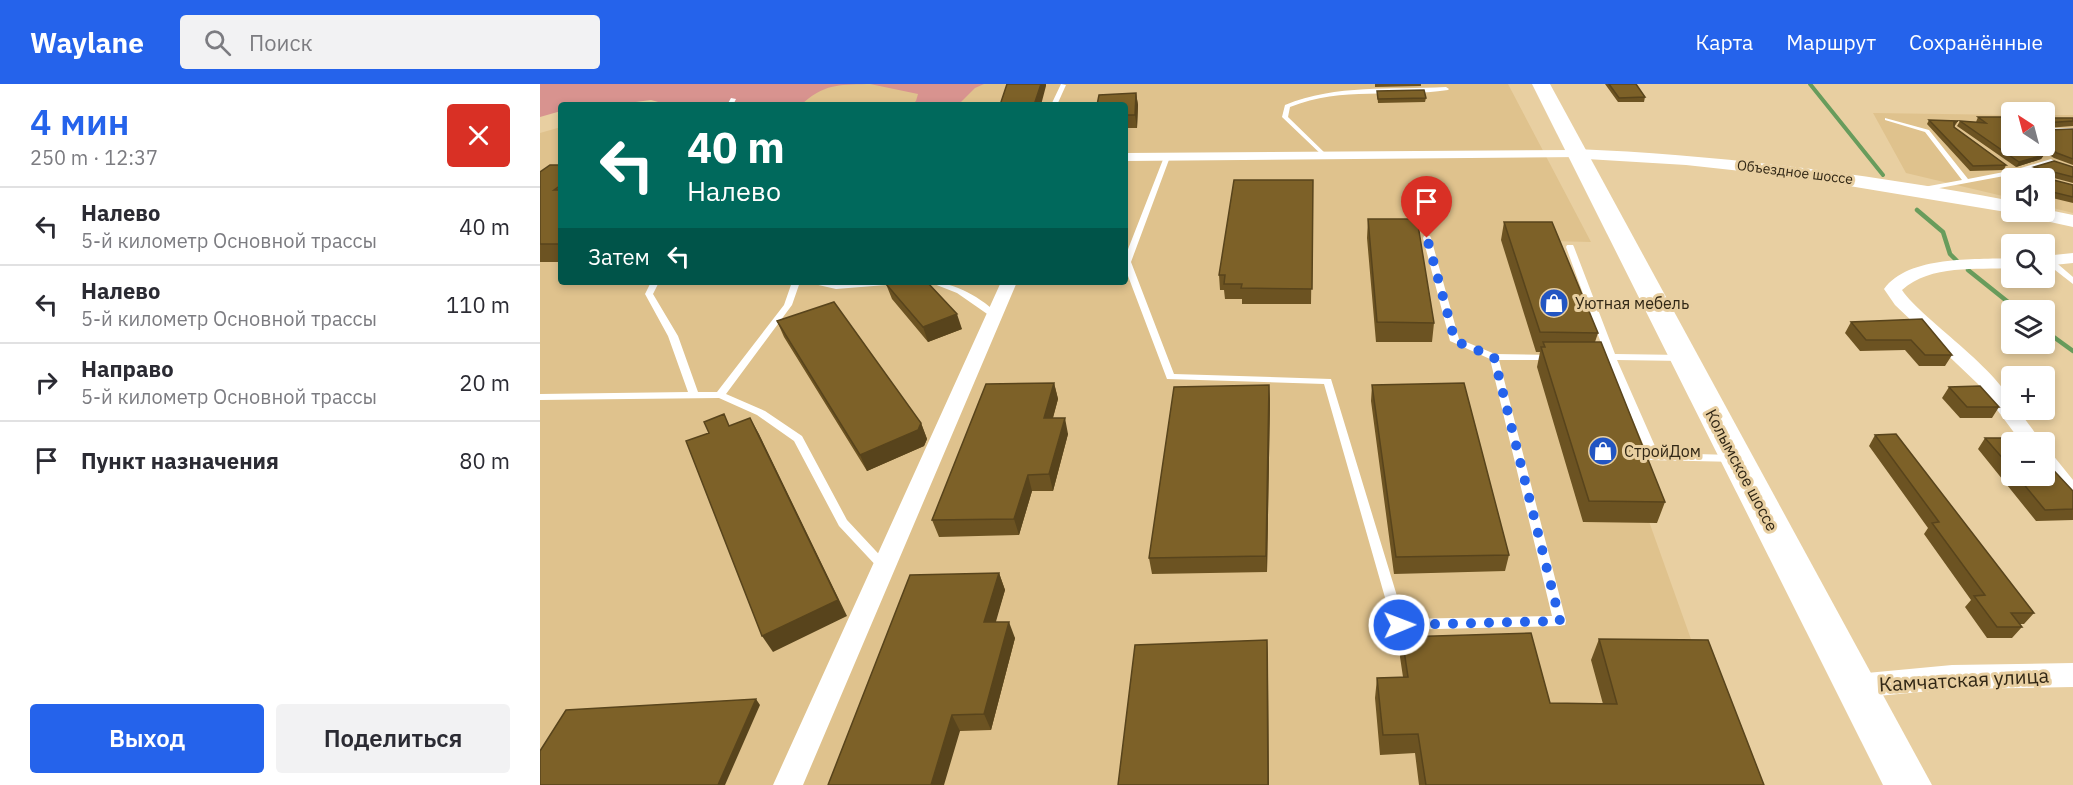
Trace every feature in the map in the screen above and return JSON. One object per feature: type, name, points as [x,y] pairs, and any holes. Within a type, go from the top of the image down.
[{"type":"highway","name":"Колымское шоссе","points":[[1541,84],[1908,785]]},
{"type":"street","points":[[1128,157],[1576,154]]},
{"type":"street","name":"Объездное шоссе","points":[[1576,154],[1666,156],[1811,172],[2001,205]]},
{"type":"street","points":[[2055,217],[2073,221]]},
{"type":"street","points":[[2055,260],[2073,258]]},
{"type":"street","points":[[2001,264],[1921,269],[1901,279],[1893,289],[1901,301],[1985,380],[2024,432]]},
{"type":"street","points":[[788,785],[1008,285]]},
{"type":"street","points":[[2055,473],[2073,496]]},
{"type":"street","name":"Камчатская улица","points":[[1856,686],[1952,677],[2073,675]]},
{"type":"lane","points":[[1055,102],[1062,85]]},
{"type":"lane","points":[[1325,156],[1285,117],[1287,106],[1296,99],[1316,92],[1352,86],[1423,91],[1446,89]]},
{"type":"lane","points":[[1887,119],[1927,131],[1966,181]]},
{"type":"lane","points":[[2056,129],[2073,130]]},
{"type":"lane","points":[[2056,129],[2073,138]]},
{"type":"lane","points":[[2043,156],[2062,164]]},
{"type":"lane","points":[[1128,259],[1167,157]]},
{"type":"lane","points":[[2028,168],[2051,161]]},
{"type":"lane","points":[[1917,190],[2001,175]]},
{"type":"lane","points":[[1427,238],[1455,341],[1494,357],[1564,357]]},
{"type":"lane","points":[[1570,247],[1611,357],[1654,457],[1736,459]]},
{"type":"lane","points":[[1128,265],[1170,377],[1328,381],[1399,625],[1560,621],[1494,357]]},
{"type":"lane","points":[[2055,267],[2073,281]]},
{"type":"lane","points":[[654,285],[649,294],[672,336],[694,395]]},
{"type":"lane","points":[[720,395],[788,305],[795,285]]},
{"type":"lane","points":[[831,285],[848,285]]},
{"type":"lane","points":[[942,285],[960,291],[996,316]]},
{"type":"lane","points":[[1599,357],[1683,358]]},
{"type":"lane","points":[[540,397],[720,395],[761,413],[798,439],[843,523],[885,568]]},
{"type":"shaded area","points":[[540,84],[867,84],[824,89],[804,102],[658,102],[651,100],[558,102],[558,112],[540,117]]},
{"type":"shaded area","points":[[737,84],[1508,84],[1591,242],[1549,241],[1743,785],[540,785],[540,133],[558,128],[558,285],[1128,285],[1128,102],[665,102]]},
{"type":"shaded area","points":[[870,84],[984,84],[975,88],[961,102],[915,102],[918,94]]},
{"type":"shaded area","points":[[1873,113],[2001,115],[2001,156],[2055,156],[2055,115],[2073,115],[2073,213],[2055,208],[2055,168],[2001,168],[2001,196],[1906,173]]},
{"type":"building","points":[[1007,84],[1041,84],[1035,102],[1001,102]]},
{"type":"building","points":[[1609,84],[1636,84],[1645,97],[1619,98]]},
{"type":"building","points":[[1424,90],[1426,98],[1378,99],[1377,91]]},
{"type":"building","points":[[1136,93],[1135,115],[1128,115],[1128,102],[1098,102],[1099,95]]},
{"type":"building","points":[[1978,117],[2001,117],[2001,149],[1960,121],[1986,123]]},
{"type":"building","points":[[2055,118],[2073,118],[2073,121],[2055,122]]},
{"type":"building","points":[[1929,120],[1958,121],[1954,122],[1954,127],[2006,165],[1973,166]]},
{"type":"building","points":[[2073,129],[2073,159],[2055,152],[2055,130]]},
{"type":"building","points":[[2010,156],[2040,156],[2019,162]]},
{"type":"building","points":[[2054,161],[2073,167],[2073,177],[2055,172],[2055,168],[2034,167]]},
{"type":"building","points":[[550,165],[558,165],[558,187],[554,190],[558,190],[558,244],[540,244],[540,172]]},
{"type":"building","points":[[1234,180],[1313,180],[1312,289],[1241,288],[1242,284],[1224,284],[1225,275],[1219,275]]},
{"type":"building","points":[[2055,180],[2073,185],[2073,197],[2055,193]]},
{"type":"building","points":[[1368,219],[1417,219],[1434,323],[1377,322]]},
{"type":"building","points":[[1504,222],[1552,222],[1598,333],[1540,332]]},
{"type":"building","points":[[887,285],[930,285],[957,314],[923,327]]},
{"type":"building","points":[[834,302],[921,423],[918,430],[860,455],[777,321]]},
{"type":"building","points":[[1922,319],[1952,355],[1925,355],[1911,340],[1866,340],[1851,322]]},
{"type":"building","points":[[1543,342],[1601,342],[1665,502],[1589,501],[1541,347],[1545,347]]},
{"type":"building","points":[[1054,383],[1044,418],[1065,418],[1049,474],[1028,475],[1014,519],[932,520],[986,384]]},
{"type":"building","points":[[1464,383],[1509,555],[1396,557],[1372,385]]},
{"type":"building","points":[[1269,385],[1266,556],[1149,558],[1174,387]]},
{"type":"building","points":[[1980,386],[1999,407],[1967,407],[1949,387]]},
{"type":"building","points":[[724,414],[729,426],[750,418],[838,600],[762,636],[686,441],[709,433],[704,422]]},
{"type":"building","points":[[1896,434],[2034,613],[2011,613],[2022,627],[1997,627],[1974,596],[1985,595],[1932,523],[1939,522],[1875,435]]},
{"type":"building","points":[[1985,438],[2001,438],[2001,456]]},
{"type":"building","points":[[2055,472],[2073,491],[2073,509],[2045,510],[2025,486],[2055,486]]},
{"type":"building","points":[[999,573],[984,622],[1009,622],[984,714],[952,715],[931,785],[828,785],[910,575]]},
{"type":"building","points":[[1531,633],[1550,703],[1617,704],[1599,639],[1708,640],[1764,785],[1426,785],[1418,734],[1383,735],[1377,678],[1408,677],[1402,637]]},
{"type":"building","points":[[1267,640],[1268,785],[1118,785],[1135,645]]},
{"type":"building","points":[[756,699],[718,785],[540,785],[540,751],[566,710]]},
{"type":"waterway","points":[[1810,84],[1883,175]]},
{"type":"waterway","points":[[1917,210],[1943,232],[1950,254],[1957,261]]},
{"type":"waterway","points":[[1968,270],[2006,300]]},
{"type":"waterway","points":[[2055,338],[2073,351]]},
{"type":"place","name":"Уютная мебель","points":[[1554,303]]},
{"type":"place","name":"СтройДом","points":[[1603,451]]},
{"type":"route","points":[[1399,625],[1560,621],[1494,357],[1455,341],[1427,238]]}]
